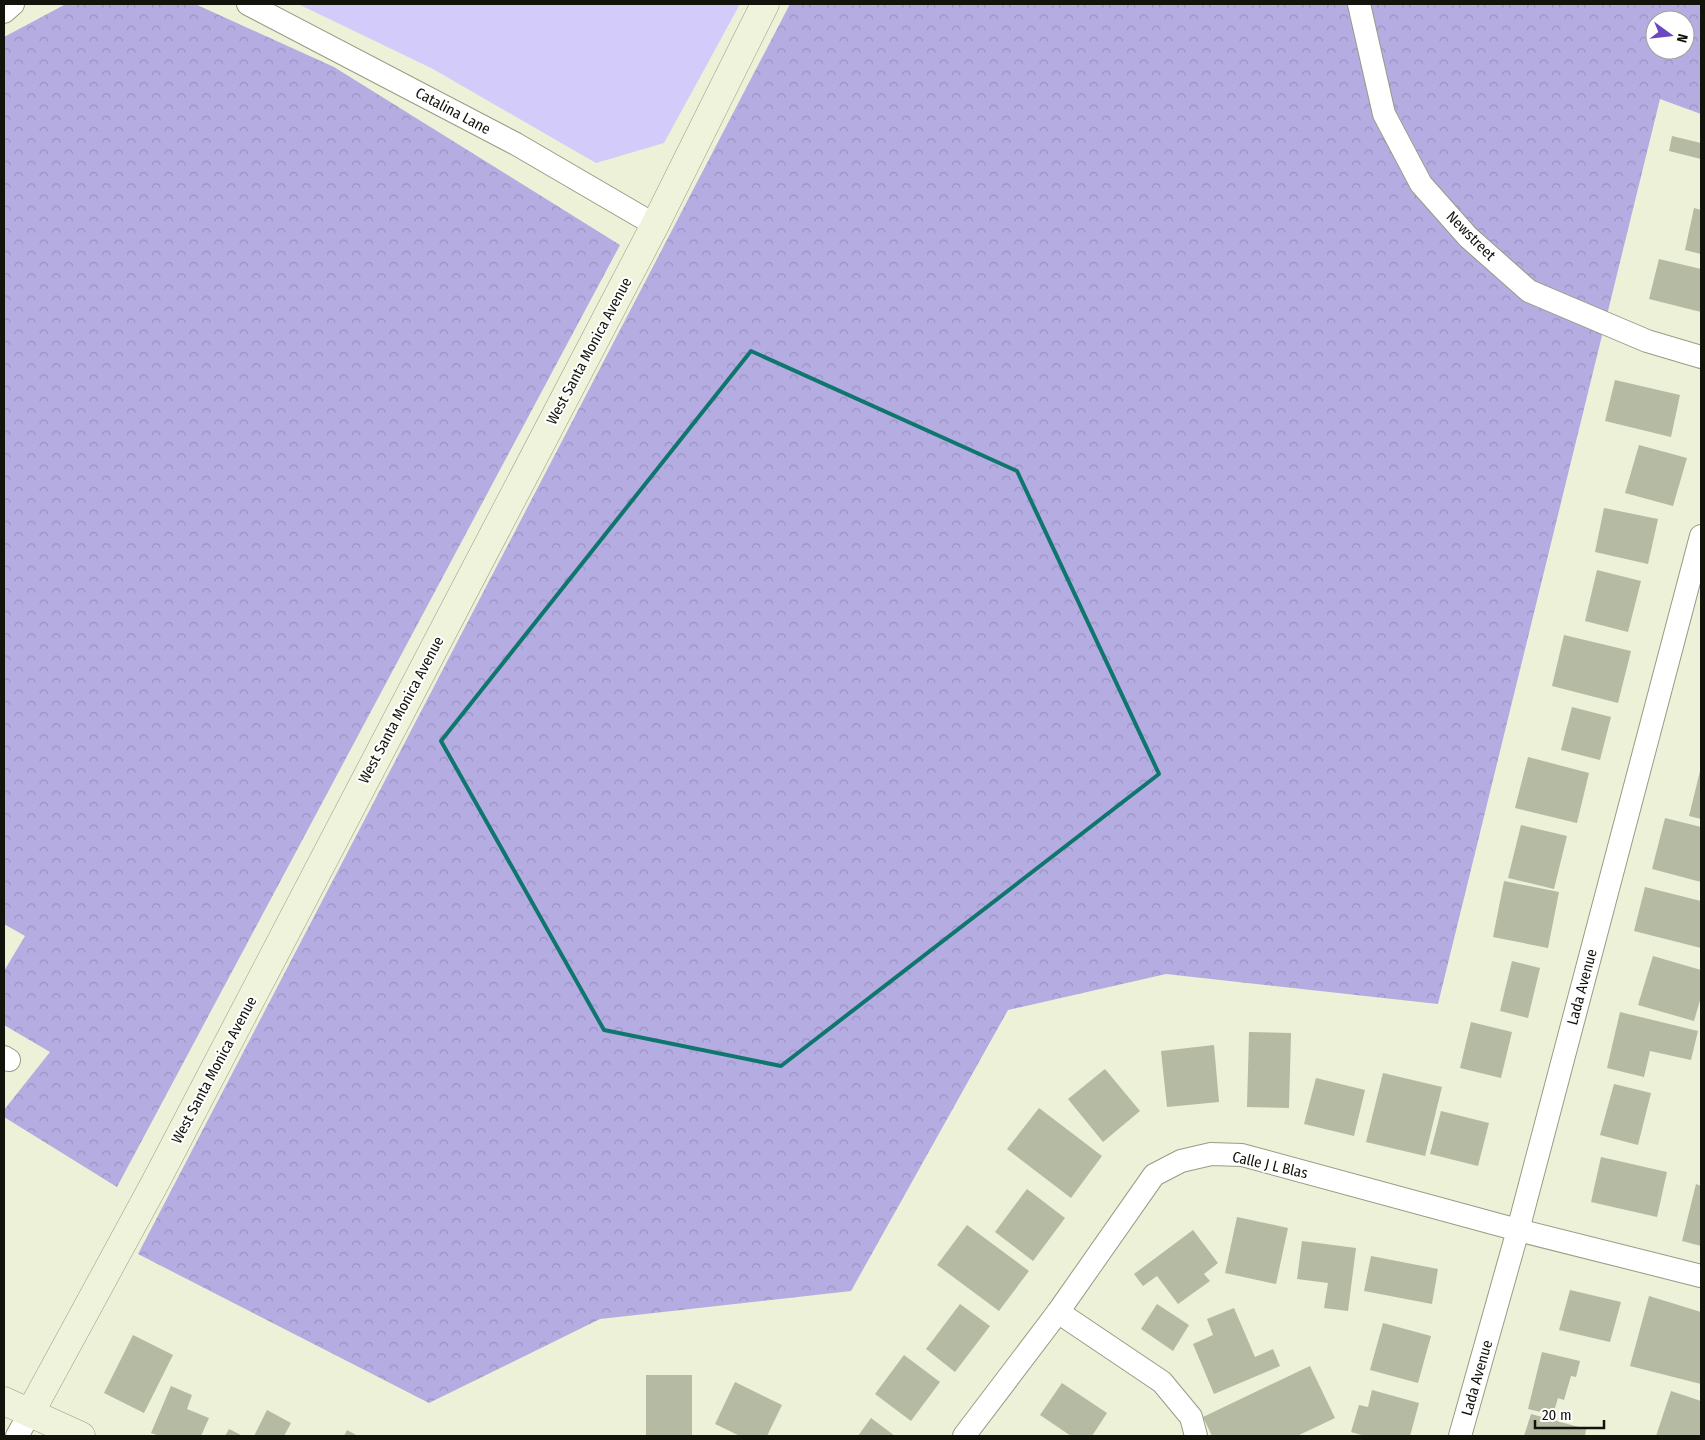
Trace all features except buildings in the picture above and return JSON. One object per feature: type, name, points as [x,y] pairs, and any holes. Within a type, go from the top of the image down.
[{"type":"main road","name":"West Santa Monica Avenue","points":[[30,1413],[155,1182],[655,225],[765,4]]},
{"type":"main road","points":[[4,1401],[81,1436]]},
{"type":"street","points":[[4,12],[13,4]]},
{"type":"street","name":"Catalina Lane","points":[[248,4],[516,144],[655,225]]},
{"type":"street","name":"Newstreet","points":[[1359,4],[1384,114],[1421,184],[1468,237],[1530,291],[1647,342],[1701,357]]},
{"type":"street","name":"Lada Avenue","points":[[1460,1436],[1518,1230],[1701,536]]},
{"type":"street","name":"Calle J L Blas","points":[[964,1436],[1058,1312],[1154,1175],[1181,1161],[1211,1154],[1242,1156],[1518,1230],[1701,1276]]},
{"type":"street","points":[[1058,1312],[1162,1382],[1191,1417],[1196,1436]]},
{"type":"street","points":[[17,1436],[30,1413]]},
{"type":"highlighted area","points":[[751,351],[1017,471],[1159,774],[781,1066],[604,1030],[441,741]]},
{"type":"shaded area","points":[[298,4],[740,4],[664,143],[596,163],[433,69]]},
{"type":"green space","points":[[66,4],[195,4],[334,67],[620,245],[117,1187],[4,1117],[4,1110],[50,1052],[4,1025],[4,971],[25,936],[4,924],[4,37]]},
{"type":"green space","points":[[790,4],[1701,4],[1701,114],[1660,99],[1438,1004],[1166,974],[1008,1010],[851,1291],[600,1319],[429,1403],[138,1254]]}]
